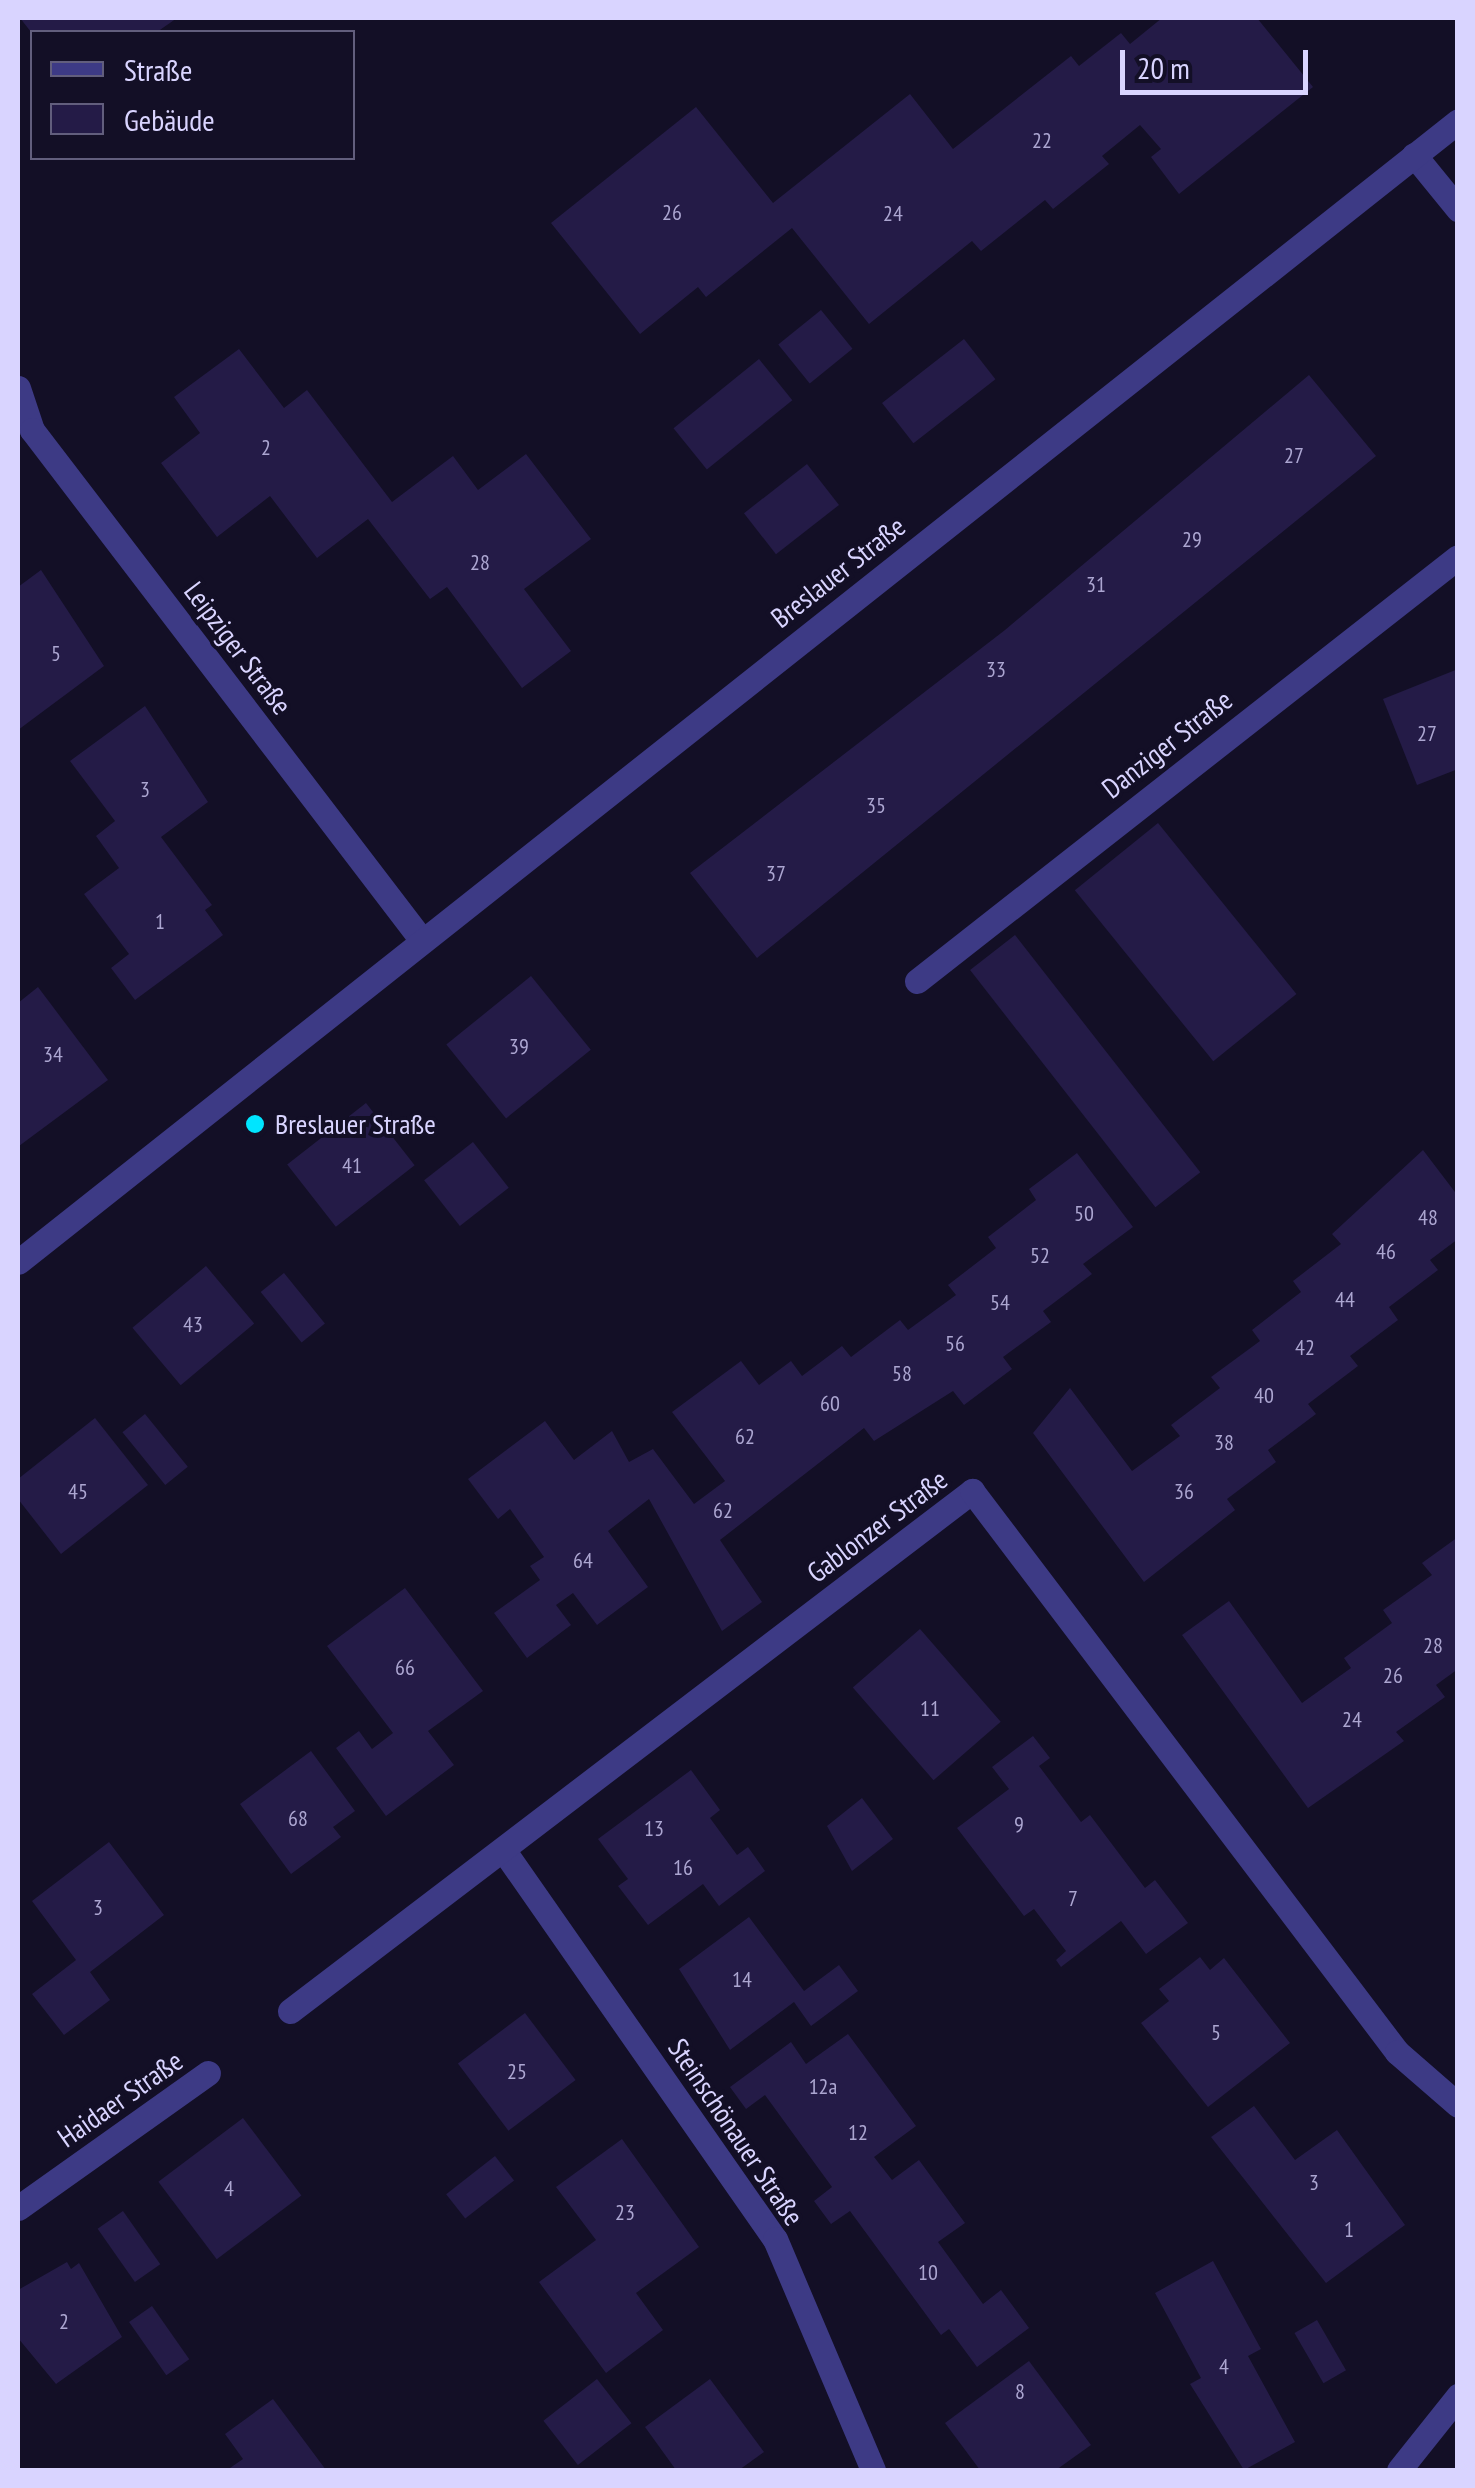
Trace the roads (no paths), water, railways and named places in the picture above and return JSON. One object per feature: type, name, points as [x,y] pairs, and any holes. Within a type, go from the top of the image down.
[{"type":"street","name":"Breslauer Straße","points":[[18,1262],[1458,121]]},
{"type":"street","points":[[1414,155],[1458,209]]},
{"type":"street","name":"Leipziger Straße","points":[[18,388],[32,430],[421,939]]},
{"type":"street","name":"Danziger Straße","points":[[916,981],[1458,557]]},
{"type":"street","name":"Gablonzer Straße","points":[[290,2011],[972,1491],[1397,2052],[1458,2105]]},
{"type":"street","name":"Steinschönauer Straße","points":[[504,1850],[775,2239],[873,2470]]},
{"type":"street","name":"Haidaer Straße","points":[[18,2208],[208,2073]]},
{"type":"street","points":[[1399,2470],[1458,2396]]},
{"type":"place","name":"Breslauer Straße","points":[[255,1124]]}]
